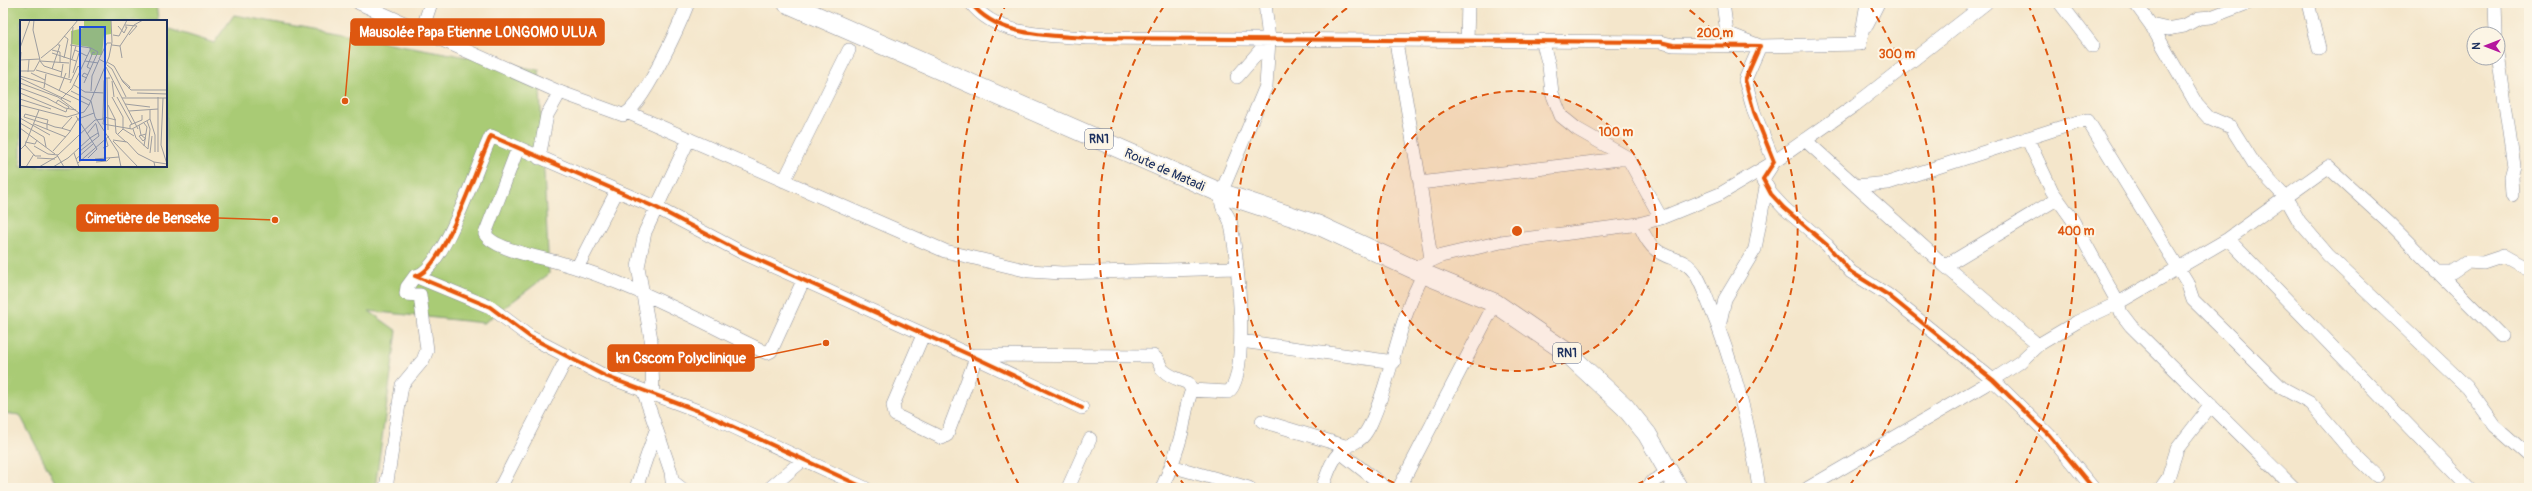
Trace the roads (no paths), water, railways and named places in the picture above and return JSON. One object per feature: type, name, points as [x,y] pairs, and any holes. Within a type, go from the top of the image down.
[{"type":"highway","name":"Route de Matadi","points":[[787,3],[1221,193],[1318,225],[1423,267]]},
{"type":"highway","name":"RN1","points":[[1423,267],[1494,303],[1565,351],[1592,375],[1634,418],[1674,480]]},
{"type":"street","points":[[359,3],[560,92],[615,113],[629,113],[945,251],[1029,271],[1062,273],[1235,268]]},
{"type":"street","points":[[422,30],[431,3]]},
{"type":"street","points":[[629,113],[661,63],[688,3]]},
{"type":"street","points":[[971,3],[998,24],[1010,29],[1042,35],[1087,38],[1396,42],[1542,40],[1571,43],[1660,42],[1673,45],[1760,46],[1860,44],[1863,34],[1878,3]]},
{"type":"street","points":[[1192,390],[1225,393],[1232,390],[1236,382],[1241,341],[1240,299],[1235,268],[1232,227],[1223,208],[1221,193],[1263,97],[1267,80],[1269,40],[1265,3]]},
{"type":"street","points":[[1467,40],[1468,3]]},
{"type":"street","points":[[1723,3],[1727,33],[1760,46]]},
{"type":"street","points":[[1863,34],[1867,3]]},
{"type":"street","points":[[1423,267],[1502,242],[1639,224],[1661,218],[1720,194],[1774,162],[1855,105],[1986,3]]},
{"type":"street","points":[[2060,3],[2093,46]]},
{"type":"street","points":[[2134,3],[2151,25],[2197,105],[2208,117],[2231,128],[2255,165],[2286,198],[2299,221],[2328,255],[2467,386],[2495,426],[2529,456]]},
{"type":"street","points":[[2151,25],[2168,29],[2184,26],[2199,18],[2211,17],[2248,3]]},
{"type":"street","points":[[2308,3],[2319,49]]},
{"type":"street","points":[[2495,3],[2496,26]]},
{"type":"street","points":[[1237,77],[1269,40]]},
{"type":"street","points":[[1542,40],[1549,66],[1552,93],[1561,116],[1577,129],[1628,158],[1661,218]]},
{"type":"street","points":[[1322,488],[1334,458],[1344,449],[1360,441],[1370,425],[1394,362],[1411,298],[1423,267],[1420,182],[1396,42]]},
{"type":"street","points":[[1760,46],[1745,80],[1754,112],[1774,162]]},
{"type":"street","points":[[784,180],[849,50]]},
{"type":"street","points":[[2500,66],[2514,166],[2511,177],[2512,195]]},
{"type":"street","points":[[539,158],[547,115],[560,92]]},
{"type":"street","points":[[1856,186],[1888,183],[2078,122],[2088,121],[2092,123],[2187,282],[2193,300],[2282,388],[2310,403],[2349,449],[2377,476]]},
{"type":"street","points":[[386,488],[402,386],[423,360],[427,350],[420,295],[406,294],[406,287],[415,276],[434,264],[463,205],[491,136],[657,208],[741,252],[923,335],[973,356],[1082,408]]},
{"type":"street","points":[[2027,138],[2057,199],[2072,219],[2118,303],[2121,313],[2131,326],[2294,488]]},
{"type":"street","points":[[681,488],[672,481],[671,472],[656,430],[648,393],[651,339],[638,272],[645,232],[689,139]]},
{"type":"street","points":[[1805,140],[1944,266],[2038,345]]},
{"type":"street","points":[[518,148],[485,234],[488,240],[519,252],[577,268],[641,293],[770,353],[803,281]]},
{"type":"street","points":[[1420,182],[1628,158]]},
{"type":"street","points":[[1719,328],[1725,299],[1755,249],[1766,187],[1764,179],[1774,162]]},
{"type":"street","points":[[1808,488],[1993,380],[2020,362],[2038,345],[2078,322],[2118,303],[2228,239],[2328,167],[2388,223],[2501,336]]},
{"type":"street","points":[[1766,187],[1784,208],[1827,245],[1851,272],[1888,295],[1993,380],[2049,435],[2093,488]]},
{"type":"street","points":[[577,268],[617,191]]},
{"type":"street","points":[[1944,266],[2057,199]]},
{"type":"street","points":[[1639,224],[1654,249],[1666,256],[1680,259],[1690,266],[1696,275],[1719,328],[1740,401],[1759,488]]},
{"type":"street","points":[[2228,239],[2469,488]]},
{"type":"street","points":[[2436,272],[2452,272],[2467,262],[2483,263],[2504,256],[2529,270]]},
{"type":"street","points":[[415,276],[490,307],[530,337],[605,376],[701,412],[866,488]]},
{"type":"street","points":[[1399,488],[1494,303]]},
{"type":"street","points":[[923,335],[892,405],[895,415],[942,438],[947,435],[973,356]]},
{"type":"street","points":[[1241,341],[1394,362]]},
{"type":"street","points":[[500,488],[568,356]]},
{"type":"street","points":[[973,356],[1153,356],[1156,357],[1163,370],[1177,379],[1188,383],[1192,390]]},
{"type":"street","points":[[1162,488],[1182,433],[1187,402],[1192,390]]},
{"type":"street","points":[[2162,488],[2168,478],[2177,449],[2211,405]]},
{"type":"street","points":[[1262,421],[1344,449],[1386,488]]},
{"type":"street","points":[[636,488],[656,430]]},
{"type":"street","points":[[1068,488],[1090,439]]},
{"type":"street","points":[[770,488],[803,460]]},
{"type":"street","points":[[1171,466],[1249,488]]},
{"type":"street","points":[[1647,488],[1653,481],[1674,480]]},
{"type":"place","name":"Mausolée Papa Etienne LONGOMO ULUA","points":[[345,101]]},
{"type":"place","name":"Cimetière de Benseke","points":[[275,220]]},
{"type":"place","name":"kn Cscom Polyclinique","points":[[826,343]]}]
